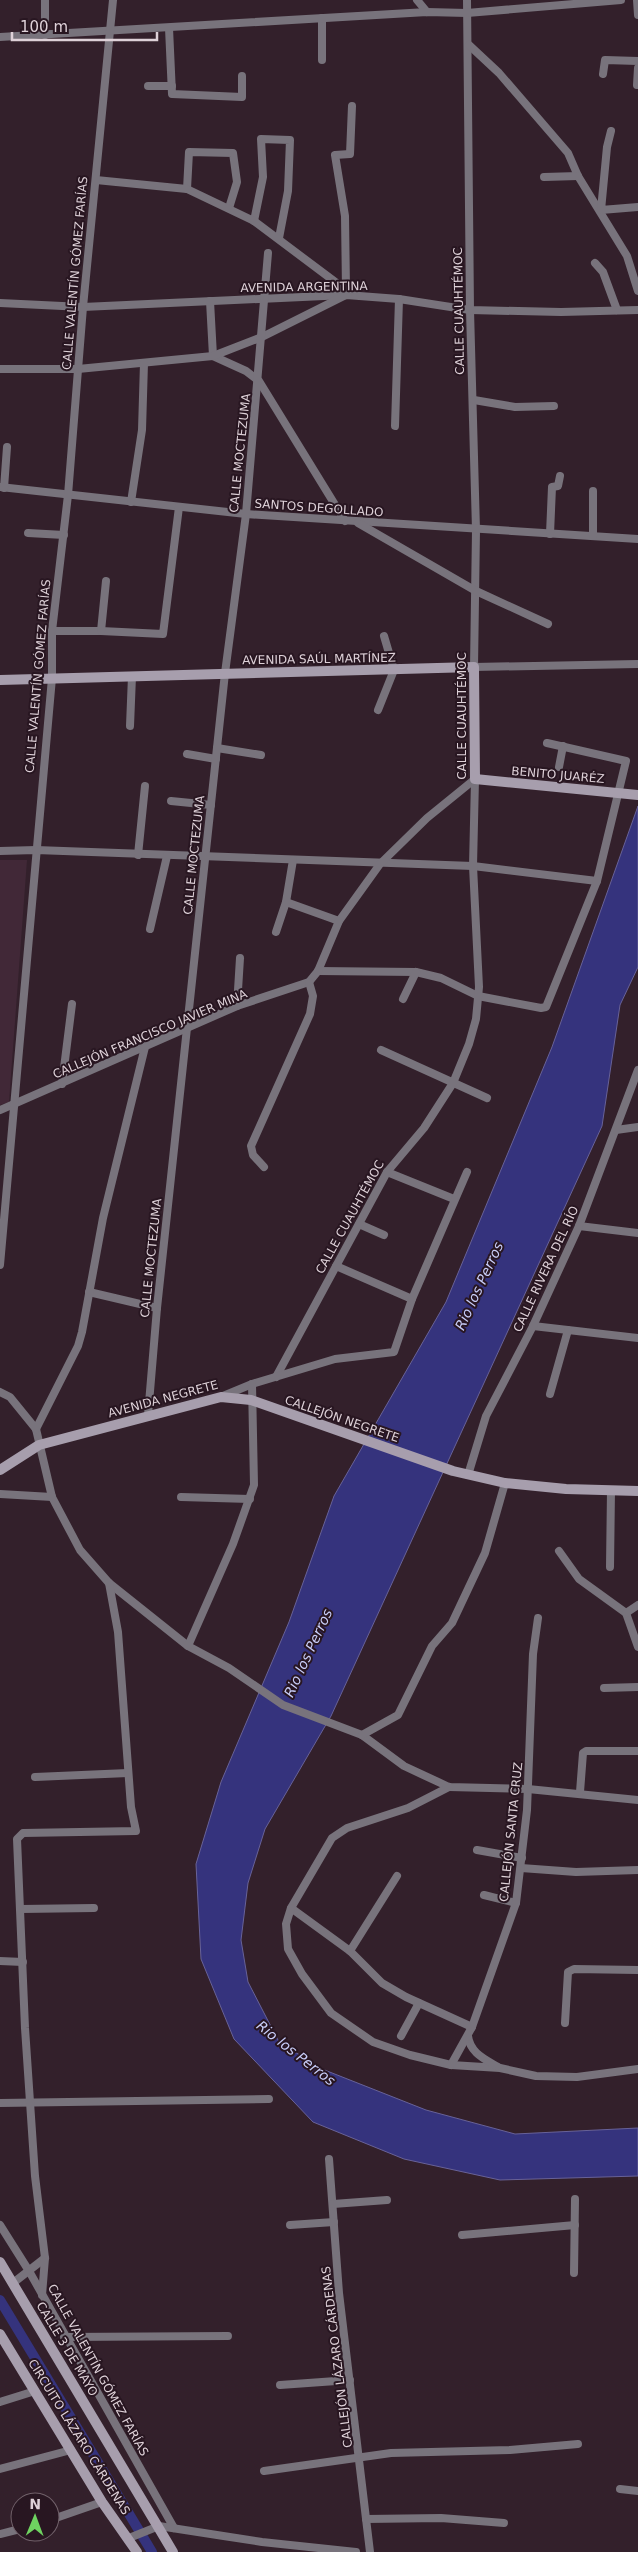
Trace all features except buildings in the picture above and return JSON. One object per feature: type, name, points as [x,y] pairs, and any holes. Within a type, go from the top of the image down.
[{"type":"street","points":[[44,0],[45,35]]},
{"type":"street","name":"CALLE VALENTÍN GÓMEZ FARÍAS","points":[[0,1265],[7,1201],[4,1183],[13,1105],[52,678],[52,631],[68,496],[83,307],[113,0]]},
{"type":"street","points":[[417,0],[427,12]]},
{"type":"street","name":"CALLE CUAUHTÉMOC","points":[[276,1377],[387,1172],[424,1128],[453,1083],[469,1044],[476,1019],[478,996],[473,866],[476,530],[474,400],[470,310],[469,45],[467,0]]},
{"type":"street","points":[[0,37],[427,12],[467,13],[563,2],[621,0]]},
{"type":"street","points":[[637,0],[638,15]]},
{"type":"street","points":[[322,18],[322,60]]},
{"type":"street","points":[[169,28],[172,94],[242,97],[242,76]]},
{"type":"street","points":[[469,45],[498,72],[568,153],[578,176],[601,210],[627,256],[638,291]]},
{"type":"street","points":[[603,74],[605,60],[638,61]]},
{"type":"street","points":[[638,68],[638,85]]},
{"type":"street","points":[[148,86],[172,86]]},
{"type":"street","points":[[346,293],[345,216],[335,155],[350,154],[352,106]]},
{"type":"street","points":[[601,210],[607,147],[611,131]]},
{"type":"street","points":[[254,221],[263,177],[261,139],[290,140],[288,190],[279,238]]},
{"type":"street","points":[[187,189],[189,152],[233,153],[237,182],[229,208]]},
{"type":"street","points":[[544,177],[578,176]]},
{"type":"street","points":[[96,180],[187,189],[254,221],[279,238],[346,293]]},
{"type":"street","points":[[601,210],[638,207]]},
{"type":"street","name":"CALLE MOCTEZUMA","points":[[148,1415],[156,1308],[225,673],[246,514],[266,298],[268,253]]},
{"type":"street","points":[[595,263],[603,272],[617,310]]},
{"type":"street","points":[[0,369],[78,369],[212,356],[262,337],[346,293]]},
{"type":"street","name":"AVENIDA ARGENTINA","points":[[0,303],[83,307],[346,293],[470,310],[561,312],[638,310]]},
{"type":"street","points":[[394,426],[399,299]]},
{"type":"street","points":[[210,301],[212,356]]},
{"type":"street","points":[[212,356],[246,371],[259,381],[345,521]]},
{"type":"street","points":[[132,502],[142,430],[144,363]]},
{"type":"street","points":[[474,400],[515,407],[554,406]]},
{"type":"street","points":[[2,488],[7,447]]},
{"type":"street","points":[[550,534],[552,487],[558,486],[560,476]]},
{"type":"street","name":"SANTOS DEGOLLADO","points":[[2,488],[246,514],[638,539]]},
{"type":"street","points":[[593,492],[593,536]]},
{"type":"street","points":[[52,631],[100,630],[163,634],[179,508]]},
{"type":"street","points":[[356,522],[476,591],[548,624]]},
{"type":"street","points":[[28,533],[64,535]]},
{"type":"street","points":[[100,630],[106,582]]},
{"type":"street","points":[[378,710],[394,670],[384,636]]},
{"type":"street","name":"AVENIDA SAÚL MARTÍNEZ","points":[[0,680],[638,664]]},
{"type":"street","points":[[130,726],[132,676]]},
{"type":"street","points":[[318,971],[416,972],[440,978],[478,996],[541,1008],[546,1007],[597,881],[626,761],[547,742]]},
{"type":"street","points":[[559,767],[563,746]]},
{"type":"street","points":[[217,748],[261,755]]},
{"type":"street","points":[[187,754],[216,759]]},
{"type":"street","points":[[264,1167],[253,1155],[251,1146],[310,1014],[313,996],[310,982],[318,971],[339,921],[380,864],[427,818],[475,779]]},
{"type":"street","name":"BENITO JUARÉZ","points":[[475,779],[616,797],[638,795]]},
{"type":"street","points":[[138,855],[145,786]]},
{"type":"street","points":[[171,801],[211,805]]},
{"type":"street","points":[[0,851],[36,850],[473,866],[597,881]]},
{"type":"street","points":[[150,929],[167,856]]},
{"type":"street","points":[[276,932],[286,902],[293,860]]},
{"type":"street","points":[[286,902],[339,921]]},
{"type":"street","points":[[238,1006],[240,958]]},
{"type":"street","points":[[403,999],[416,972]]},
{"type":"street","name":"CALLEJÓN FRANCISCO JAVIER MINA","points":[[0,1110],[238,1006],[310,982]]},
{"type":"street","points":[[62,1084],[72,1004]]},
{"type":"street","points":[[36,1429],[78,1346],[103,1218],[144,1047]]},
{"type":"street","points":[[381,1050],[487,1098]]},
{"type":"street","name":"CALLE RIVERA DEL RÍO","points":[[468,1475],[486,1416],[533,1326],[579,1226],[638,1070]]},
{"type":"street","points":[[616,1130],[638,1128]]},
{"type":"street","points":[[387,1172],[454,1199]]},
{"type":"street","points":[[336,1266],[412,1299],[467,1172]]},
{"type":"street","points":[[0,1208],[7,1201]]},
{"type":"street","points":[[359,1224],[384,1235]]},
{"type":"street","points":[[579,1226],[638,1233]]},
{"type":"street","points":[[89,1292],[156,1308]]},
{"type":"street","name":"AVENIDA NEGRETE","points":[[0,1470],[39,1445],[221,1397],[252,1384],[335,1359],[394,1352],[412,1299]]},
{"type":"street","points":[[533,1326],[638,1338]]},
{"type":"street","points":[[550,1394],[568,1330]]},
{"type":"street","points":[[188,1646],[250,1499],[255,1472],[251,1400],[252,1384]]},
{"type":"street","points":[[0,1392],[10,1397],[36,1429],[52,1497],[80,1550],[109,1583],[188,1646],[229,1668],[283,1705],[362,1735],[404,1766],[449,1787],[580,1792],[638,1800]]},
{"type":"street","name":"CALLEJÓN NEGRETE","points":[[221,1397],[251,1400],[468,1475],[505,1483],[638,1491]]},
{"type":"street","points":[[362,1735],[398,1715],[432,1646],[452,1623],[485,1553],[505,1483]]},
{"type":"street","points":[[610,1567],[611,1490]]},
{"type":"street","points":[[0,1494],[52,1497]]},
{"type":"street","points":[[180,1497],[250,1499]]},
{"type":"street","points":[[559,1552],[579,1579],[626,1613],[638,1647]]},
{"type":"street","points":[[42,2295],[45,2258],[35,2176],[25,2028],[17,1839],[22,1833],[136,1831],[128,1773],[118,1632],[109,1583]]},
{"type":"street","points":[[626,1613],[638,1605]]},
{"type":"street","name":"CALLEJÓN SANTA CRUZ","points":[[451,2065],[472,2027],[516,1903],[528,1789],[533,1654],[538,1618]]},
{"type":"street","points":[[604,1688],[638,1688]]},
{"type":"street","points":[[580,1792],[583,1753],[586,1751],[638,1750]]},
{"type":"street","points":[[35,1777],[128,1773]]},
{"type":"street","points":[[449,1787],[408,1808],[347,1828],[332,1838],[291,1908],[286,1924],[288,1949],[302,1974],[331,2012],[373,2042],[410,2055],[451,2065],[500,2068],[536,2076],[577,2077],[638,2069]]},
{"type":"street","points":[[477,1850],[522,1858]]},
{"type":"street","points":[[521,1868],[576,1872],[638,1870]]},
{"type":"street","points":[[350,1951],[397,1876]]},
{"type":"street","points":[[484,1895],[516,1903]]},
{"type":"street","points":[[21,1909],[94,1908]]},
{"type":"street","points":[[291,1908],[350,1951],[382,1983],[419,2003],[472,2027]]},
{"type":"street","points":[[0,1961],[23,1962]]},
{"type":"street","points":[[566,2023],[568,1972],[574,1969],[638,1970]]},
{"type":"street","points":[[401,2036],[419,2003]]},
{"type":"street","points":[[468,2035],[469,2043],[479,2056],[500,2068]]},
{"type":"street","points":[[0,2103],[269,2098]]},
{"type":"street","name":"CALLEJÓN LÁZARO CÁRDENAS","points":[[329,2159],[340,2302],[360,2456],[370,2552]]},
{"type":"street","points":[[574,2273],[575,2199]]},
{"type":"street","points":[[333,2204],[387,2200]]},
{"type":"street","points":[[290,2224],[334,2222]]},
{"type":"street","name":"CALLE VALENTÍN GÓMEZ FARÍAS","points":[[0,2225],[29,2271],[64,2337],[174,2528]]},
{"type":"street","points":[[462,2235],[575,2225]]},
{"type":"street","points":[[13,2283],[45,2258]]},
{"type":"street","name":"CALLE 3 DE MAYO","points":[[0,2262],[157,2526]]},
{"type":"street","name":"CIRCUITO LÁZARO CÁRDENAS","points":[[0,2334],[102,2502],[133,2536],[137,2552]]},
{"type":"street","points":[[64,2337],[228,2336]]},
{"type":"street","points":[[280,2385],[350,2380]]},
{"type":"street","points":[[0,2402],[35,2391]]},
{"type":"street","points":[[264,2471],[360,2456],[438,2450],[510,2450],[578,2444]]},
{"type":"street","points":[[0,2469],[71,2450]]},
{"type":"street","points":[[620,2490],[638,2491]]},
{"type":"street","points":[[60,2517],[102,2502]]},
{"type":"street","points":[[366,2519],[440,2518],[504,2523]]},
{"type":"street","points":[[157,2526],[173,2552]]},
{"type":"street","points":[[133,2536],[157,2526],[262,2542],[356,2552]]},
{"type":"shaded area","points":[[0,860],[27,860],[9,1102],[0,1105]]},
{"type":"water","name":"Rio los Perros","points":[[638,806],[638,967],[620,1005],[602,1126],[331,1716],[265,1829],[248,1883],[241,1940],[248,1982],[279,2042],[322,2069],[426,2110],[515,2134],[638,2128],[638,2176],[500,2180],[404,2159],[313,2122],[234,2039],[201,1959],[196,1864],[221,1782],[289,1622],[334,1496],[446,1302],[552,1047]]},
{"type":"waterway","points":[[0,2300],[152,2552]]}]
